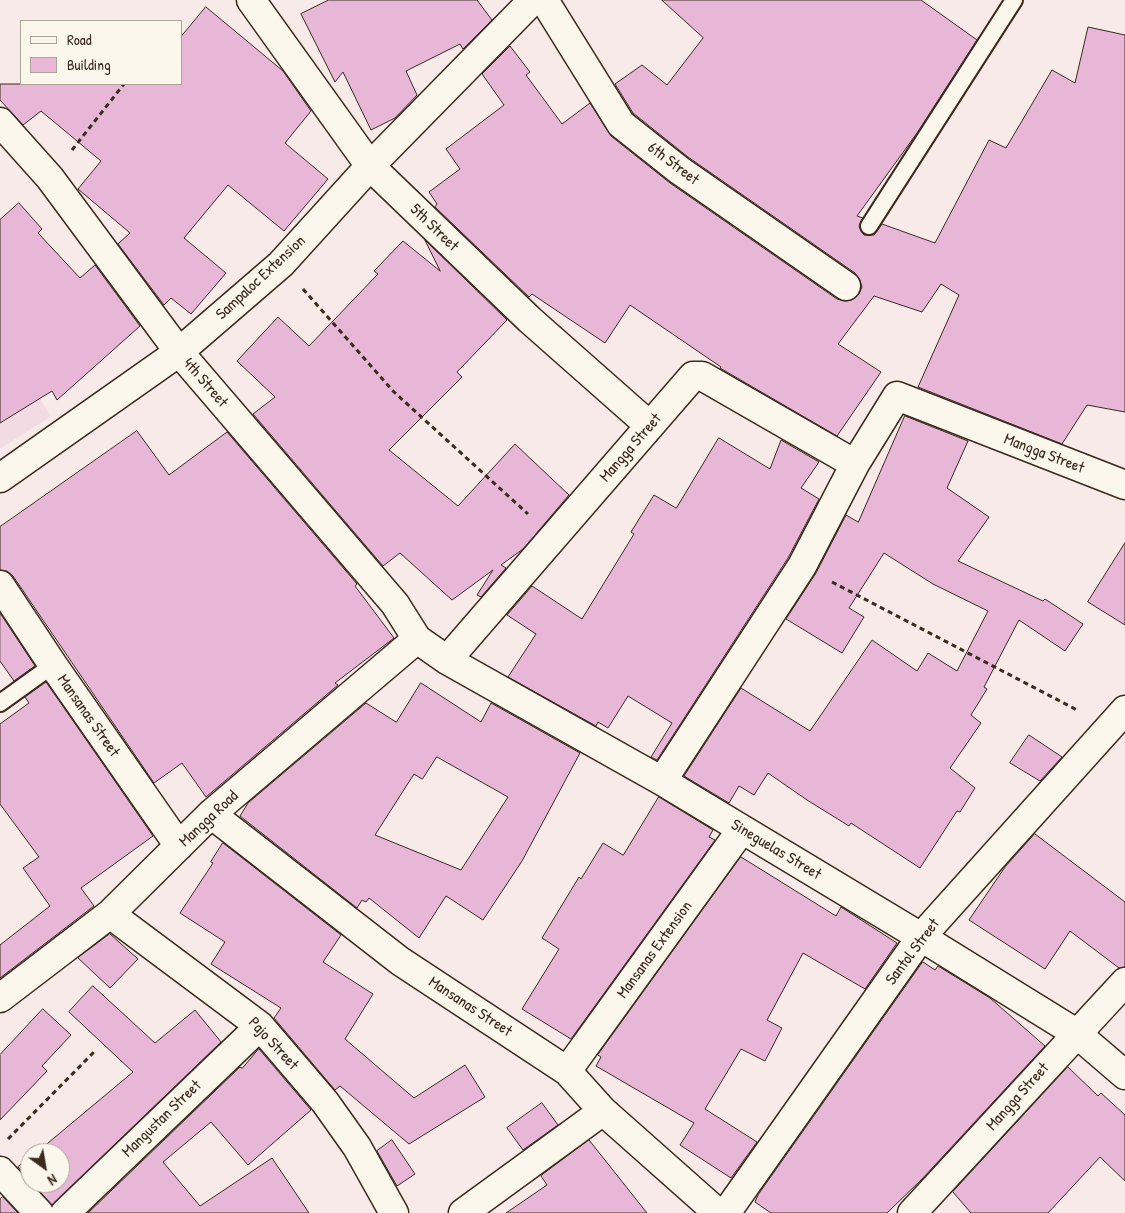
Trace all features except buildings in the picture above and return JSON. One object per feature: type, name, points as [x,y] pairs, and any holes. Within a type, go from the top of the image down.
[{"type":"street","name":"5th Street","points":[[250,0],[370,166],[530,320],[650,426]]},
{"type":"street","name":"Sampaloc Extension","points":[[0,478],[178,352],[281,264],[370,166],[532,0]]},
{"type":"street","name":"6th Street","points":[[544,0],[621,124],[679,170],[846,286]]},
{"type":"street","name":"4th Street","points":[[0,122],[50,178],[178,352],[395,604],[417,639]]},
{"type":"street","name":"Mangga Street","points":[[447,660],[693,376],[702,376],[855,464]]},
{"type":"street","name":"Mangga Street","points":[[662,780],[802,566],[855,464],[897,396],[1125,485]]},
{"type":"street","name":"Mansanas Street","points":[[0,585],[53,665],[179,846]]},
{"type":"street","name":"Sineguelas Street","points":[[417,639],[447,660],[662,780],[921,937],[1076,1033],[1125,1075]]},
{"type":"street","name":"Mangga Road","points":[[0,998],[110,914],[211,814],[417,639]]},
{"type":"street","name":"Santol Street","points":[[726,1213],[921,937],[1117,718]]},
{"type":"street","name":"Mansanas Street","points":[[211,814],[400,961],[567,1071],[603,1111],[718,1213]]},
{"type":"street","name":"Mansanas Extension","points":[[567,1071],[742,829]]},
{"type":"street","name":"Pajo Street","points":[[110,914],[260,1026],[325,1102],[357,1147],[394,1213]]},
{"type":"street","name":"Mangga Street","points":[[912,1213],[1125,982]]},
{"type":"street","name":"Mangustan Street","points":[[65,1213],[260,1026]]},
{"type":"street","points":[[463,1213],[603,1111]]},
{"type":"street","points":[[0,1171],[40,1213]]},
{"type":"lane","points":[[869,226],[1012,1]]},
{"type":"lane","points":[[0,703],[53,665]]},
{"type":"path","points":[[50,178],[123,85]]},
{"type":"path","points":[[281,264],[394,392],[553,538]]},
{"type":"path","points":[[802,566],[1117,718]]},
{"type":"path","points":[[7,1140],[95,1052]]},
{"type":"shaded area","points":[[0,336],[51,416],[0,449]]}]
